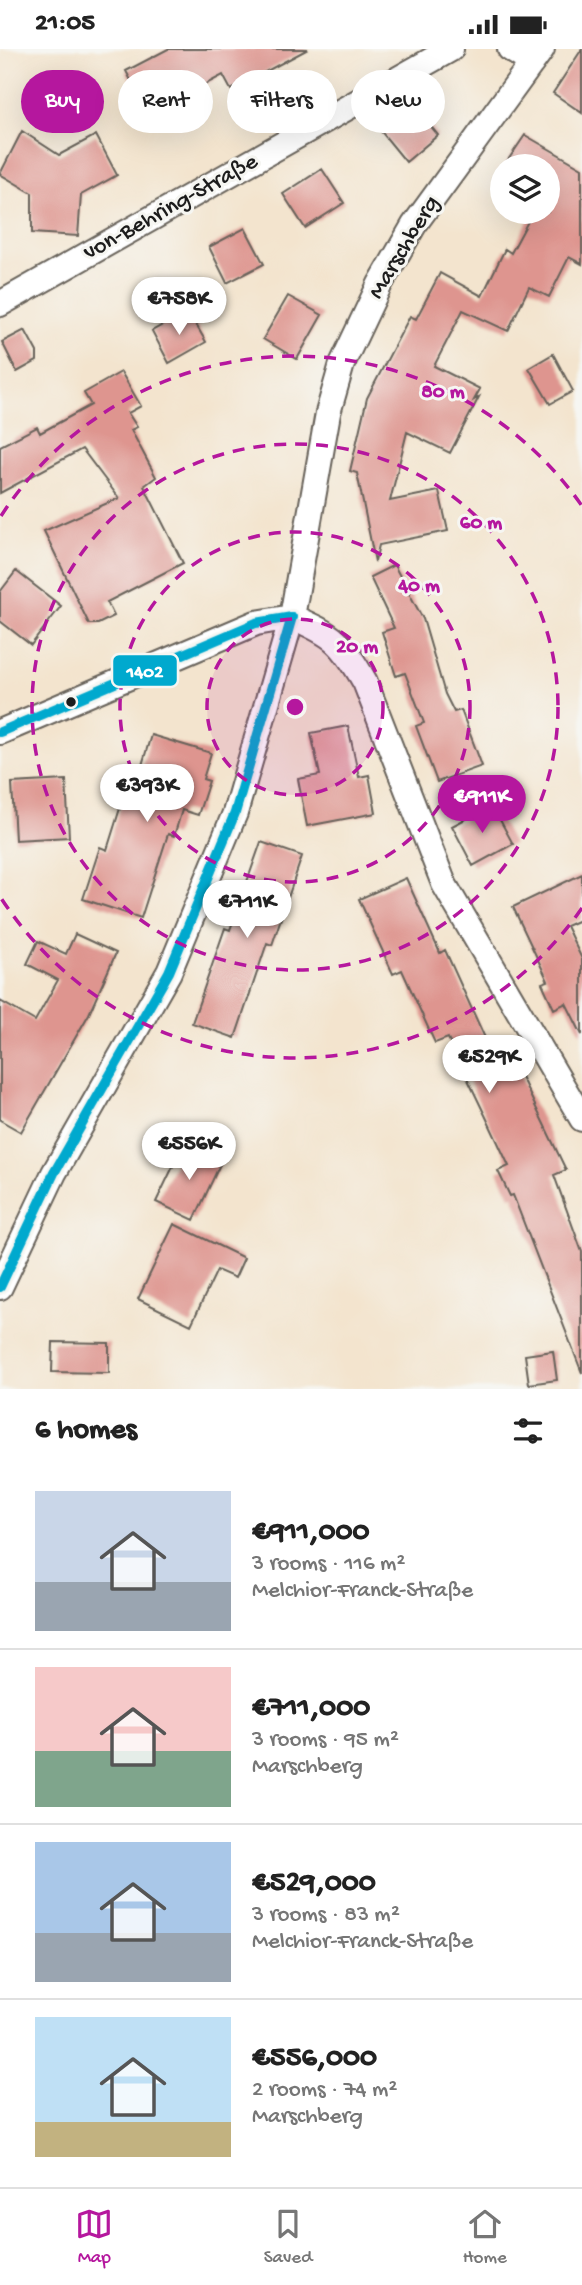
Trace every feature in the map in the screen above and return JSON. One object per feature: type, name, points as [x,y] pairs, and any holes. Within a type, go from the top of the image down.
[{"type":"street","name":"von-Behring-Straße","points":[[0,304],[451,49]]},
{"type":"street","points":[[510,49],[537,56]]},
{"type":"street","name":"Marschberg","points":[[0,1287],[54,1174],[169,972],[235,813],[292,617],[328,412],[342,364],[380,284],[414,226],[537,56]]},
{"type":"street","points":[[0,732],[256,624],[292,617],[327,632],[347,651],[365,682],[444,884],[582,1119]]},
{"type":"building","points":[[168,49],[308,49],[269,70],[227,70],[227,82],[223,75],[213,80],[213,70],[128,70]]},
{"type":"building","points":[[582,49],[582,113],[553,93]]},
{"type":"building","points":[[21,133],[59,155],[96,135],[117,175],[81,195],[78,236],[32,233],[32,193],[0,174]]},
{"type":"building","points":[[382,133],[436,133],[438,135],[406,162]]},
{"type":"building","points":[[525,135],[558,154],[512,154]]},
{"type":"building","points":[[560,155],[582,168],[582,264],[569,257],[549,297],[529,287],[508,331],[463,310],[434,366],[480,389],[474,400],[479,397],[450,453],[407,432],[390,501],[439,491],[448,531],[379,545],[375,562],[357,473],[350,471],[367,398],[410,316],[416,319],[440,273],[482,296],[505,249],[511,253],[527,224],[560,224]]},
{"type":"building","points":[[322,169],[344,203],[305,228],[283,194]]},
{"type":"building","points":[[245,228],[264,264],[227,283],[209,247]]},
{"type":"building","points":[[288,296],[322,315],[297,359],[263,339]]},
{"type":"building","points":[[188,311],[206,342],[169,363],[152,331]]},
{"type":"building","points":[[25,330],[37,352],[37,361],[17,372],[2,342]]},
{"type":"building","points":[[553,354],[573,391],[550,404],[529,368]]},
{"type":"building","points":[[121,372],[141,406],[128,413],[137,427],[131,430],[156,477],[144,486],[183,563],[107,602],[114,616],[98,624],[89,624],[44,531],[119,498],[82,449],[0,493],[0,446],[37,427],[40,433],[91,405],[84,393]]},
{"type":"building","points":[[394,565],[423,619],[445,694],[454,712],[461,710],[482,766],[437,782],[416,726],[424,723],[405,673],[396,676],[382,632],[394,628],[370,577]]},
{"type":"building","points":[[16,571],[61,606],[31,645],[0,621],[0,592]]},
{"type":"building","points":[[348,726],[359,777],[369,775],[376,813],[307,826],[298,779],[320,775],[311,733]]},
{"type":"building","points":[[151,735],[211,753],[203,779],[209,781],[198,815],[182,810],[174,836],[168,834],[141,918],[83,899],[100,847],[107,850],[132,770],[140,772]]},
{"type":"building","points":[[66,780],[69,837],[15,840],[12,783]]},
{"type":"building","points":[[492,805],[513,844],[473,866],[452,826]]},
{"type":"building","points":[[261,842],[302,856],[272,945],[267,943],[235,1038],[192,1023],[225,928],[230,930]]},
{"type":"building","points":[[582,874],[582,919],[566,926],[582,959],[582,1035],[566,1003],[554,1009],[542,983],[548,981],[513,907]]},
{"type":"building","points":[[406,878],[440,953],[445,950],[490,1049],[504,1041],[566,1170],[554,1175],[582,1252],[582,1373],[513,1195],[510,1196],[498,1171],[509,1166],[448,1038],[435,1043],[402,970],[393,974],[359,899]]},
{"type":"building","points":[[75,934],[116,953],[89,1014],[21,1132],[0,1120],[0,1001],[35,1021],[58,980],[27,964],[38,941],[66,954]]},
{"type":"building","points":[[192,1146],[222,1160],[194,1220],[156,1202],[180,1152],[188,1155]]},
{"type":"building","points":[[174,1224],[244,1258],[235,1278],[217,1270],[191,1325],[138,1299]]},
{"type":"building","points":[[53,1342],[109,1343],[109,1373],[52,1372]]},
{"type":"building","points":[[553,1351],[557,1380],[529,1384],[525,1355]]},
{"type":"transit line","name":"1402","points":[[0,732],[256,623],[292,617]]},
{"type":"transit line","name":"1402","points":[[0,1287],[54,1173],[169,972],[235,813],[292,617]]}]
